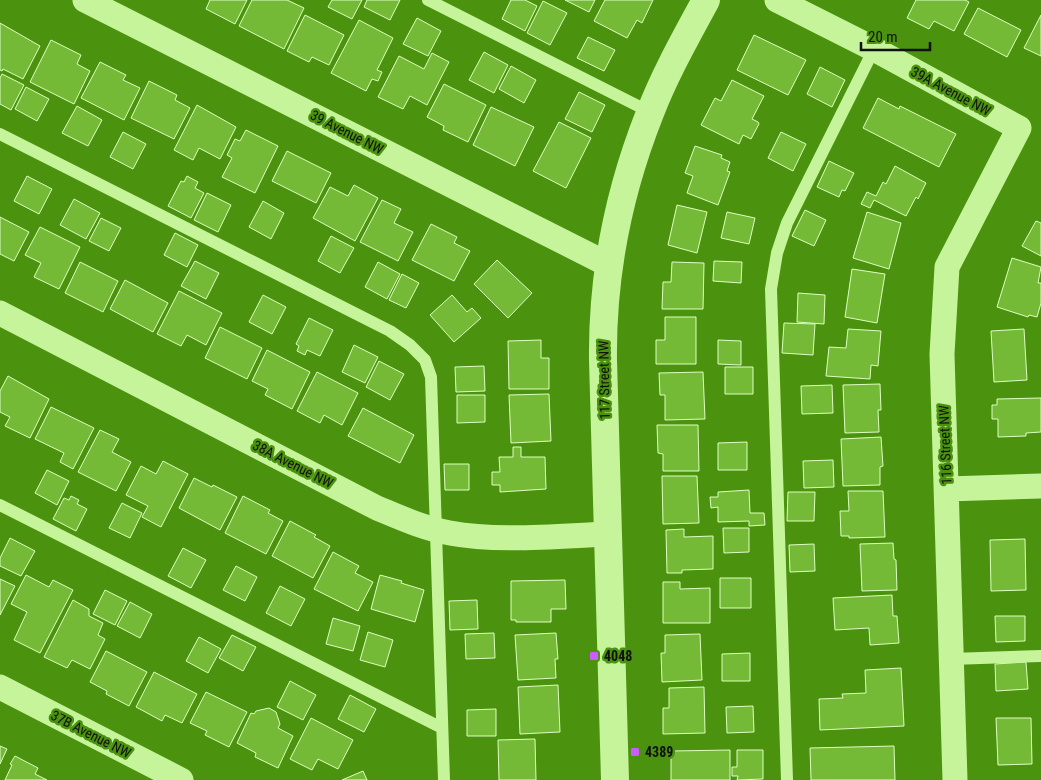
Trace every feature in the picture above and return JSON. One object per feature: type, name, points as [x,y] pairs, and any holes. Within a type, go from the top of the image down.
[{"type":"street","name":"39 Avenue NW","points":[[85,0],[609,265]]},
{"type":"street","name":"117 Street NW","points":[[615,780],[603,332],[609,265],[627,181],[650,112],[706,0]]},
{"type":"street","name":"39A Avenue NW","points":[[777,0],[1019,128]]},
{"type":"street","name":"116 Street NW","points":[[955,780],[942,354],[947,267],[1019,128]]},
{"type":"street","name":"38A Avenue NW","points":[[0,313],[377,508],[436,530],[461,535],[496,537],[608,534]]},
{"type":"street","points":[[947,489],[1041,486]]},
{"type":"street","name":"37B Avenue NW","points":[[0,687],[181,780]]},
{"type":"lane","points":[[428,0],[650,112]]},
{"type":"lane","points":[[787,780],[771,288],[776,253],[787,222],[874,50]]},
{"type":"lane","points":[[0,134],[390,332],[410,345],[425,360],[431,377],[444,780]]},
{"type":"lane","points":[[0,505],[442,728]]},
{"type":"lane","points":[[951,659],[1041,656]]},
{"type":"building","points":[[210,0],[247,0],[235,24],[206,9]]},
{"type":"building","points":[[252,0],[287,0],[304,8],[284,49],[239,26]]},
{"type":"building","points":[[332,0],[362,0],[352,19],[328,7]]},
{"type":"building","points":[[367,0],[400,0],[390,20],[364,7]]},
{"type":"building","points":[[511,0],[525,0],[537,6],[525,31],[502,19]]},
{"type":"building","points":[[565,0],[595,0],[589,12]]},
{"type":"building","points":[[605,0],[653,0],[642,23],[637,20],[627,38],[594,21]]},
{"type":"building","points":[[916,0],[965,0],[969,2],[954,31],[934,21],[929,29],[907,18]]},
{"type":"building","points":[[543,1],[567,13],[550,45],[527,33]]},
{"type":"building","points":[[978,8],[1021,30],[1007,57],[964,34]]},
{"type":"building","points":[[305,15],[344,35],[329,65],[312,57],[309,62],[287,51]]},
{"type":"building","points":[[1041,15],[1041,56],[1024,48]]},
{"type":"building","points":[[417,18],[441,31],[428,56],[403,44]]},
{"type":"building","points":[[359,20],[393,38],[377,70],[382,72],[378,81],[372,79],[366,91],[331,73]]},
{"type":"building","points":[[0,23],[40,46],[23,79],[3,69],[2,71],[0,70]]},
{"type":"building","points":[[754,35],[806,60],[788,95],[737,70]]},
{"type":"building","points":[[588,37],[615,50],[604,71],[577,58]]},
{"type":"building","points":[[51,40],[81,55],[77,64],[90,71],[74,104],[30,82]]},
{"type":"building","points":[[484,52],[508,65],[494,93],[469,80]]},
{"type":"building","points":[[432,53],[449,62],[427,105],[410,96],[403,109],[378,97],[399,56],[424,69]]},
{"type":"building","points":[[100,62],[126,75],[123,80],[140,88],[124,120],[81,98]]},
{"type":"building","points":[[511,66],[536,80],[524,103],[499,89]]},
{"type":"building","points":[[820,67],[845,80],[832,107],[807,94]]},
{"type":"building","points":[[2,74],[24,85],[11,110],[0,104],[0,78]]},
{"type":"building","points":[[732,80],[764,96],[752,119],[759,124],[751,139],[743,135],[739,144],[701,125],[715,98],[721,101]]},
{"type":"building","points":[[149,81],[177,95],[175,100],[190,108],[174,139],[131,118]]},
{"type":"building","points":[[444,84],[486,105],[468,142],[443,130],[444,126],[427,117]]},
{"type":"building","points":[[26,87],[49,99],[37,121],[15,109]]},
{"type":"building","points":[[579,92],[605,105],[592,132],[565,119]]},
{"type":"building","points":[[878,98],[899,109],[900,106],[956,134],[939,167],[863,128]]},
{"type":"building","points":[[197,105],[236,127],[220,159],[199,148],[193,160],[174,150]]},
{"type":"building","points":[[77,106],[102,120],[88,146],[62,133]]},
{"type":"building","points":[[491,107],[534,127],[515,166],[473,145]]},
{"type":"building","points":[[559,122],[591,138],[566,188],[533,171]]},
{"type":"building","points":[[246,130],[278,146],[255,193],[222,177],[232,158],[227,155],[235,139],[240,141]]},
{"type":"building","points":[[123,132],[146,144],[133,169],[110,157]]},
{"type":"building","points":[[781,132],[806,144],[793,171],[768,158]]},
{"type":"building","points":[[695,146],[722,155],[721,158],[730,162],[727,171],[730,172],[718,205],[687,193],[693,176],[685,173]]},
{"type":"building","points":[[287,151],[331,173],[316,203],[272,181]]},
{"type":"building","points":[[829,161],[854,173],[845,191],[842,190],[839,197],[817,187]]},
{"type":"building","points":[[895,166],[926,183],[906,216],[874,200],[870,208],[861,204],[867,192],[876,196],[883,182],[886,184]]},
{"type":"building","points":[[27,176],[52,189],[39,214],[14,201]]},
{"type":"building","points":[[187,176],[198,182],[195,188],[204,193],[191,218],[168,206],[181,181],[184,182]]},
{"type":"building","points":[[354,185],[378,198],[355,241],[313,218],[330,187],[348,196]]},
{"type":"building","points":[[207,193],[231,205],[218,232],[194,220]]},
{"type":"building","points":[[74,199],[100,213],[86,239],[60,225]]},
{"type":"building","points":[[382,200],[401,209],[394,223],[413,232],[398,261],[360,242]]},
{"type":"building","points":[[263,201],[284,213],[271,239],[249,227]]},
{"type":"building","points":[[677,205],[707,212],[697,253],[668,245]]},
{"type":"building","points":[[805,210],[826,220],[814,246],[792,236]]},
{"type":"building","points":[[727,212],[755,218],[749,244],[721,238]]},
{"type":"building","points":[[867,212],[901,223],[889,269],[853,258]]},
{"type":"building","points":[[0,217],[29,232],[14,261],[0,254]]},
{"type":"building","points":[[101,218],[121,228],[109,251],[89,241]]},
{"type":"building","points":[[1036,221],[1041,223],[1041,256],[1022,246]]},
{"type":"building","points":[[431,224],[457,237],[454,243],[470,251],[454,281],[412,260]]},
{"type":"building","points":[[40,227],[80,247],[59,289],[34,277],[41,263],[25,255]]},
{"type":"building","points":[[175,233],[198,245],[187,267],[164,255]]},
{"type":"building","points":[[331,236],[354,248],[340,273],[318,261]]},
{"type":"building","points":[[1012,258],[1041,267],[1038,283],[1041,283],[1041,303],[1037,317],[1029,315],[1028,317],[997,307]]},
{"type":"building","points":[[497,260],[532,293],[508,318],[474,284]]},
{"type":"building","points":[[195,261],[219,273],[206,299],[181,286]]},
{"type":"building","points":[[714,261],[742,262],[741,283],[713,281]]},
{"type":"building","points":[[80,262],[118,281],[103,312],[65,293]]},
{"type":"building","points":[[378,262],[400,274],[387,299],[365,287]]},
{"type":"building","points":[[672,262],[704,263],[703,309],[662,309],[663,282],[671,282]]},
{"type":"building","points":[[852,269],[885,274],[877,323],[845,317]]},
{"type":"building","points":[[402,274],[419,283],[406,308],[389,300]]},
{"type":"building","points":[[125,280],[168,303],[153,332],[110,309]]},
{"type":"building","points":[[179,291],[222,313],[206,345],[187,335],[181,346],[157,334]]},
{"type":"building","points":[[798,293],[825,295],[824,324],[797,322]]},
{"type":"building","points":[[263,295],[286,307],[272,334],[249,322]]},
{"type":"building","points":[[452,295],[467,312],[472,308],[481,318],[454,342],[430,315]]},
{"type":"building","points":[[665,317],[696,317],[696,364],[656,364],[656,340],[665,340]]},
{"type":"building","points":[[309,318],[333,330],[320,356],[307,350],[305,355],[297,351],[299,346],[296,344]]},
{"type":"building","points":[[784,323],[815,324],[813,355],[782,353]]},
{"type":"building","points":[[220,327],[262,348],[247,379],[205,358]]},
{"type":"building","points":[[848,329],[881,331],[878,366],[871,365],[870,379],[826,376],[829,347],[846,348]]},
{"type":"building","points":[[1024,329],[1027,380],[994,382],[991,331]]},
{"type":"building","points":[[541,340],[541,358],[549,358],[549,389],[509,389],[508,341]]},
{"type":"building","points":[[718,340],[741,341],[741,365],[718,364]]},
{"type":"building","points":[[354,345],[378,357],[365,383],[342,372]]},
{"type":"building","points":[[267,350],[310,372],[292,409],[265,395],[268,389],[252,381]]},
{"type":"building","points":[[379,361],[404,374],[390,400],[366,387]]},
{"type":"building","points":[[484,366],[485,391],[456,392],[455,367]]},
{"type":"building","points":[[725,367],[753,367],[753,394],[725,394]]},
{"type":"building","points":[[317,372],[358,393],[342,425],[324,415],[320,423],[297,411]]},
{"type":"building","points":[[703,372],[705,419],[665,420],[665,395],[660,395],[659,373]]},
{"type":"building","points":[[8,376],[49,399],[30,438],[5,426],[10,417],[0,412],[0,391]]},
{"type":"building","points":[[880,384],[881,410],[878,410],[879,432],[845,433],[843,385]]},
{"type":"building","points":[[832,385],[833,413],[802,414],[801,386]]},
{"type":"building","points":[[549,394],[551,441],[511,443],[509,395]]},
{"type":"building","points":[[457,395],[485,395],[485,422],[457,423]]},
{"type":"building","points":[[1041,398],[1041,432],[1026,433],[1026,436],[998,437],[998,419],[992,419],[992,405],[997,405],[997,399]]},
{"type":"building","points":[[51,407],[94,428],[73,469],[60,462],[64,453],[35,439]]},
{"type":"building","points":[[363,408],[414,435],[400,463],[348,436]]},
{"type":"building","points":[[657,425],[698,425],[699,471],[663,471],[663,454],[658,453]]},
{"type":"building","points":[[100,430],[119,439],[112,452],[131,462],[116,491],[78,472]]},
{"type":"building","points":[[881,437],[883,466],[880,467],[880,485],[843,486],[841,439]]},
{"type":"building","points":[[747,442],[747,470],[718,470],[718,443]]},
{"type":"building","points":[[513,447],[521,447],[521,457],[545,457],[546,489],[500,492],[500,485],[492,485],[492,472],[500,472],[499,457],[513,457]]},
{"type":"building","points":[[833,460],[834,487],[804,488],[803,461]]},
{"type":"building","points":[[163,461],[188,474],[161,527],[142,517],[148,506],[126,495],[141,466],[156,474]]},
{"type":"building","points":[[444,464],[469,464],[469,490],[445,490]]},
{"type":"building","points":[[47,470],[69,481],[57,505],[35,493]]},
{"type":"building","points":[[662,476],[697,476],[699,523],[663,524]]},
{"type":"building","points":[[194,478],[237,497],[220,530],[179,508]]},
{"type":"building","points":[[749,490],[750,513],[764,513],[765,525],[749,526],[749,521],[718,522],[718,507],[711,508],[710,497],[718,497],[718,492]]},
{"type":"building","points":[[848,491],[883,491],[885,537],[849,538],[849,536],[841,536],[840,511],[849,511]]},
{"type":"building","points":[[788,492],[815,492],[814,521],[787,521]]},
{"type":"building","points":[[71,496],[79,500],[77,504],[87,509],[76,531],[53,519],[64,498],[69,500]]},
{"type":"building","points":[[243,496],[270,510],[268,513],[283,521],[266,554],[225,533]]},
{"type":"building","points":[[122,503],[142,513],[130,538],[109,528]]},
{"type":"building","points":[[290,521],[316,535],[314,537],[330,546],[313,578],[272,556]]},
{"type":"building","points":[[723,528],[749,528],[749,552],[724,553]]},
{"type":"building","points":[[684,529],[684,537],[713,536],[713,569],[682,570],[682,573],[667,573],[666,530]]},
{"type":"building","points":[[10,538],[35,551],[21,576],[0,566],[0,558]]},
{"type":"building","points":[[1025,539],[1026,590],[991,591],[990,540]]},
{"type":"building","points":[[893,543],[894,559],[896,560],[897,590],[862,591],[860,544]]},
{"type":"building","points":[[814,544],[815,571],[790,572],[789,545]]},
{"type":"building","points":[[183,548],[206,560],[191,588],[168,576]]},
{"type":"building","points":[[333,552],[359,566],[355,573],[373,582],[358,611],[314,589]]},
{"type":"building","points":[[236,566],[257,577],[245,601],[223,590]]},
{"type":"building","points":[[26,575],[49,587],[53,580],[73,590],[40,653],[14,640],[27,612],[11,604]]},
{"type":"building","points":[[380,575],[424,590],[415,622],[371,609]]},
{"type":"building","points":[[720,578],[751,578],[751,608],[720,608]]},
{"type":"building","points":[[0,579],[15,586],[0,615]]},
{"type":"building","points":[[565,580],[566,609],[551,609],[551,622],[516,622],[516,620],[511,620],[511,581]]},
{"type":"building","points":[[663,582],[680,582],[680,589],[710,588],[710,623],[663,623]]},
{"type":"building","points":[[280,586],[305,599],[291,626],[266,613]]},
{"type":"building","points":[[105,590],[127,601],[115,625],[93,614]]},
{"type":"building","points":[[892,595],[893,616],[897,616],[899,643],[870,645],[869,628],[835,630],[833,598]]},
{"type":"building","points":[[73,600],[89,609],[89,616],[103,623],[98,635],[105,639],[90,669],[72,660],[67,668],[44,657]]},
{"type":"building","points":[[477,600],[478,629],[450,630],[449,601]]},
{"type":"building","points":[[130,602],[152,614],[140,638],[117,626]]},
{"type":"building","points":[[995,616],[1025,616],[1025,641],[996,642]]},
{"type":"building","points":[[333,618],[360,626],[353,651],[326,644]]},
{"type":"building","points":[[368,632],[393,640],[385,667],[360,660]]},
{"type":"building","points":[[494,633],[495,658],[466,659],[465,634]]},
{"type":"building","points":[[556,633],[558,659],[555,659],[556,678],[518,680],[515,635]]},
{"type":"building","points":[[700,634],[702,680],[662,682],[661,653],[665,653],[665,635]]},
{"type":"building","points":[[232,635],[256,647],[243,671],[219,658]]},
{"type":"building","points":[[199,637],[221,649],[208,673],[186,661]]},
{"type":"building","points":[[106,651],[147,672],[129,706],[106,694],[107,691],[90,682]]},
{"type":"building","points":[[750,653],[750,681],[722,681],[722,654]]},
{"type":"building","points":[[1026,662],[1028,689],[996,691],[995,664]]},
{"type":"building","points":[[901,668],[904,726],[820,730],[819,699],[843,698],[842,694],[866,693],[865,670]]},
{"type":"building","points":[[154,672],[197,694],[182,723],[165,715],[162,721],[136,707]]},
{"type":"building","points":[[290,681],[316,695],[303,720],[277,707]]},
{"type":"building","points":[[558,685],[560,732],[520,734],[518,687]]},
{"type":"building","points":[[704,687],[705,733],[663,734],[663,708],[669,708],[669,688]]},
{"type":"building","points":[[206,692],[247,712],[229,747],[205,735],[207,731],[190,723]]},
{"type":"building","points":[[350,695],[376,709],[364,732],[338,719]]},
{"type":"building","points":[[753,706],[754,732],[727,733],[726,707]]},
{"type":"building","points":[[269,708],[276,712],[280,724],[278,728],[293,736],[278,768],[255,757],[256,753],[237,743],[251,713],[254,714],[256,711]]},
{"type":"building","points":[[496,709],[496,736],[467,736],[467,710]]},
{"type":"building","points":[[311,718],[353,740],[338,769],[318,759],[312,770],[290,759]]},
{"type":"building","points":[[996,718],[1031,718],[1032,764],[998,765]]},
{"type":"building","points":[[535,739],[536,780],[499,780],[498,740]]},
{"type":"building","points":[[0,746],[7,749],[0,764]]},
{"type":"building","points":[[894,746],[895,780],[811,780],[810,748]]},
{"type":"building","points":[[730,750],[730,780],[671,780],[671,751]]},
{"type":"building","points":[[737,750],[763,750],[763,779],[737,780],[738,776],[732,776],[732,767],[737,767]]},
{"type":"building","points":[[15,756],[38,768],[35,774],[47,780],[5,780],[12,765],[10,764]]},
{"type":"building","points":[[363,771],[367,780],[342,780]]},
{"type":"place","name":"4048","points":[[594,656]]},
{"type":"place","name":"4389","points":[[635,752]]}]
